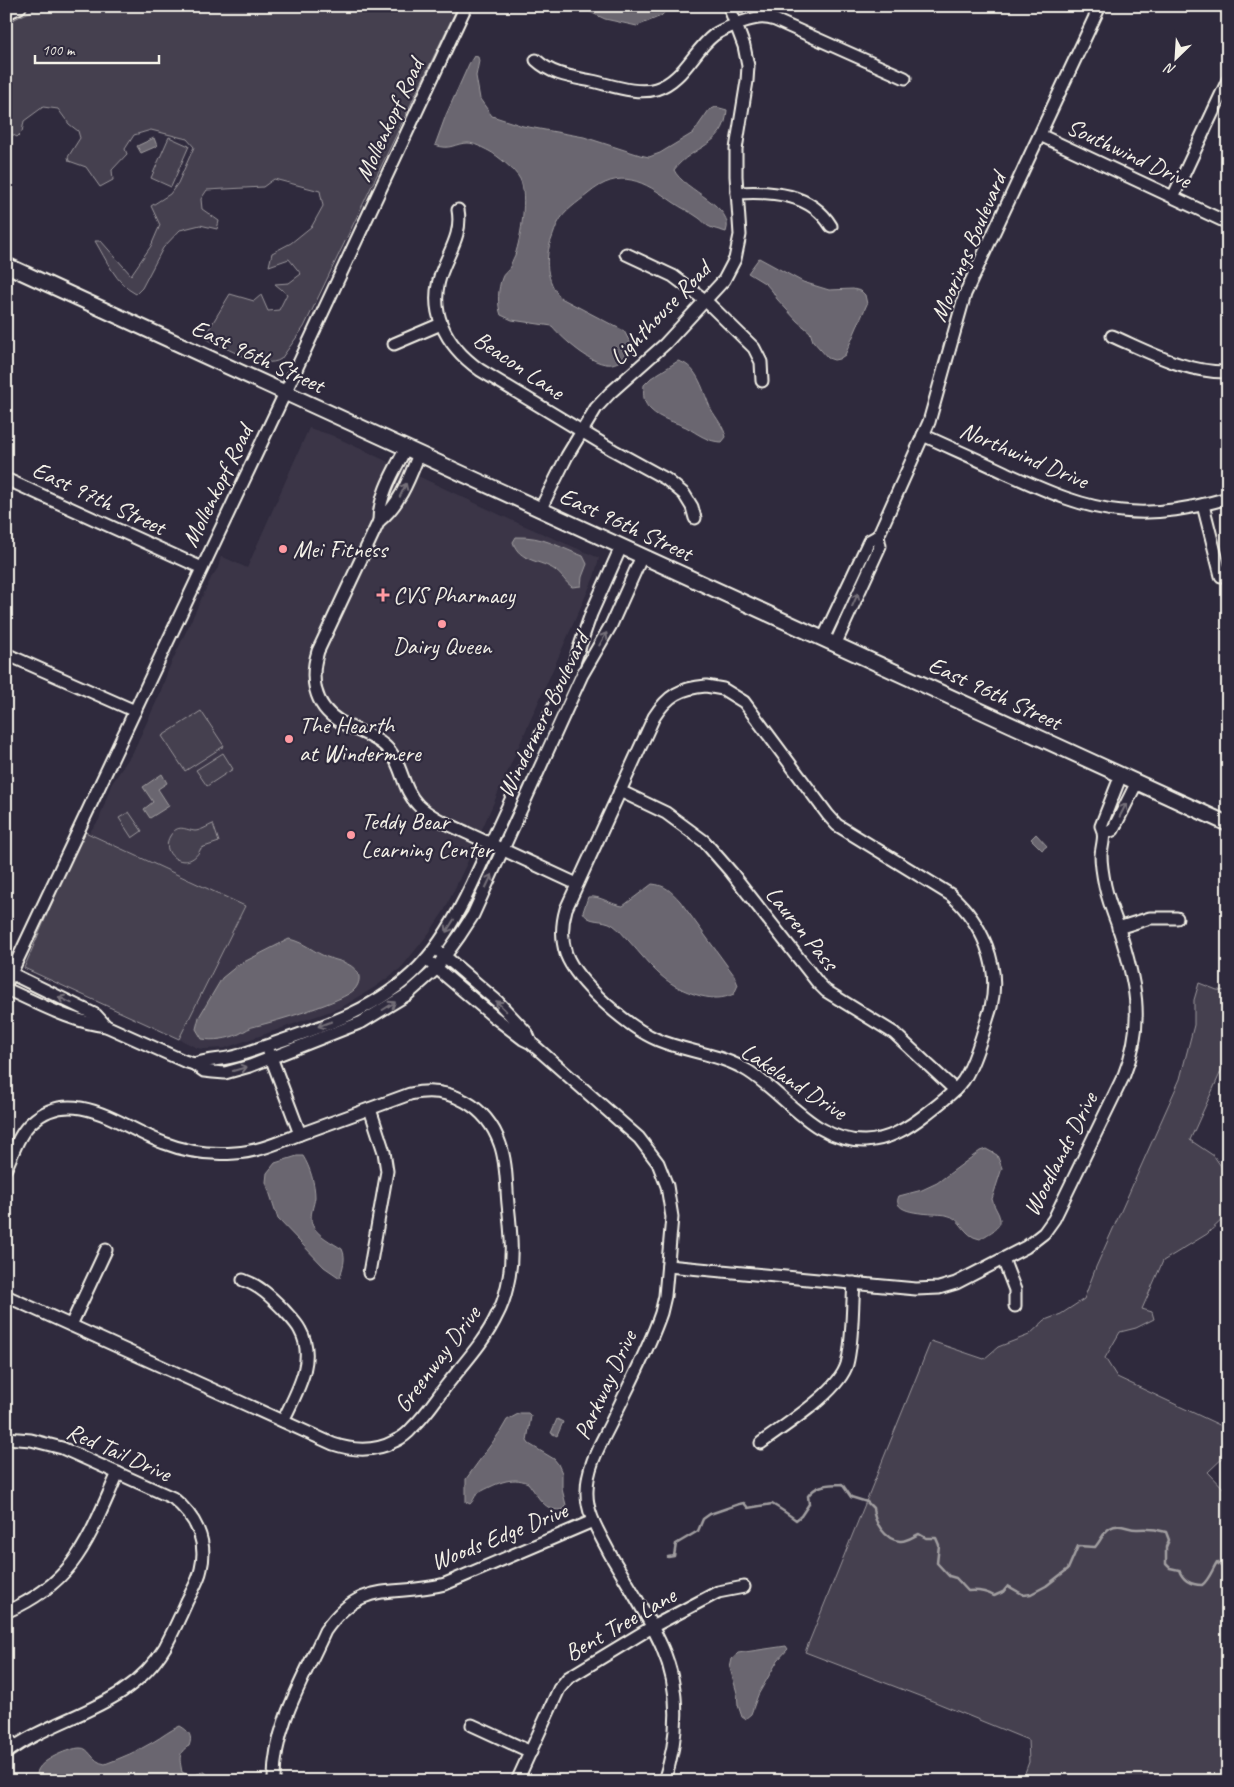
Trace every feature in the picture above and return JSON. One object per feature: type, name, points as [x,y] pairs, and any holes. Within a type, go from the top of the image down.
[{"type":"main road","points":[[6,12],[19,6]]},
{"type":"main road","name":"East 96th Street","points":[[6,265],[1228,824]]},
{"type":"street","name":"Mollenkopf Road","points":[[8,976],[286,393],[466,6]]},
{"type":"street","name":"Lighthouse Road","points":[[540,510],[554,479],[582,431],[604,399],[665,344],[706,301],[726,277],[737,255],[740,235],[736,145],[748,74],[744,46],[728,6]]},
{"type":"street","name":"Moorings Boulevard","points":[[829,642],[880,546],[878,536],[932,414],[964,298],[1100,6]]},
{"type":"street","points":[[536,60],[548,69],[564,75],[634,90],[653,90],[674,80],[714,35],[736,24],[758,17],[770,18],[905,78]]},
{"type":"street","points":[[1172,197],[1228,80]]},
{"type":"street","name":"Southwind Drive","points":[[1040,135],[1228,223]]},
{"type":"street","points":[[737,193],[766,192],[792,197],[810,204],[820,212],[831,226]]},
{"type":"street","name":"Beacon Lane","points":[[458,210],[459,224],[456,237],[442,270],[438,285],[437,305],[441,324],[456,350],[471,363],[676,486],[690,503],[696,518]]},
{"type":"street","points":[[626,254],[674,276],[706,301],[754,348],[761,362],[762,381]]},
{"type":"street","points":[[394,344],[441,324]]},
{"type":"street","points":[[1112,336],[1191,368],[1214,372],[1228,372]]},
{"type":"street","name":"Northwind Drive","points":[[923,435],[1050,493],[1086,505],[1124,512],[1170,511],[1228,498]]},
{"type":"street","points":[[406,448],[384,494],[379,509],[379,521],[318,650],[313,666],[316,693],[334,718],[378,740],[391,752],[399,766],[410,795],[424,811],[577,884]]},
{"type":"street","points":[[379,521],[389,513],[399,499],[419,454]]},
{"type":"street","name":"East 97th Street","points":[[6,479],[202,568]]},
{"type":"street","points":[[1203,505],[1221,576]]},
{"type":"street","name":"Windermere Boulevard","points":[[194,1064],[228,1059],[335,1020],[376,1000],[407,978],[426,959],[461,907],[491,844],[574,663],[591,614],[621,547]]},
{"type":"street","name":"Windermere Boulevard","points":[[6,989],[71,1018],[106,1026],[194,1064],[204,1071],[225,1073],[362,1022],[408,994],[446,956],[467,925],[582,675],[611,625],[642,556]]},
{"type":"street","points":[[6,654],[135,711]]},
{"type":"street","name":"Lakeland Drive","points":[[716,687],[730,692],[744,702],[837,825],[951,895],[964,908],[986,942],[991,960],[993,979],[991,1005],[971,1065],[955,1090],[901,1132],[875,1140],[850,1139],[824,1131],[811,1123],[766,1085],[740,1067],[649,1036],[615,1012],[585,983],[573,968],[564,945],[563,923],[566,909],[620,791],[654,717],[672,696],[687,689],[716,687]]},
{"type":"street","name":"Woodlands Drive","points":[[668,1266],[916,1289],[938,1288],[956,1283],[1031,1244],[1050,1226],[1128,1064],[1136,1033],[1134,980],[1108,900],[1101,856],[1104,834],[1101,826],[1121,775]]},
{"type":"street","points":[[1104,834],[1113,830],[1137,782]]},
{"type":"street","name":"Lauren Pass","points":[[620,791],[666,813],[704,841],[826,991],[894,1033],[955,1090]]},
{"type":"street","points":[[1118,928],[1150,918],[1177,918]]},
{"type":"street","name":"Parkway Drive","points":[[435,948],[498,1002],[527,1033],[531,1043]]},
{"type":"street","name":"Parkway Drive","points":[[426,959],[493,1016],[523,1040],[531,1043],[639,1138],[653,1155],[665,1180],[672,1208],[665,1296],[657,1324],[590,1470],[587,1499],[593,1521],[652,1627],[668,1663],[676,1703],[676,1736],[664,1781]]},
{"type":"street","name":"Windermere Boulevard","points":[[8,976],[96,1015],[106,1026]]},
{"type":"street","points":[[267,1045],[300,1134]]},
{"type":"street","name":"Greenway Drive","points":[[6,1168],[22,1135],[32,1122],[50,1111],[65,1107],[86,1108],[182,1150],[214,1154],[248,1152],[410,1094],[424,1091],[437,1092],[462,1099],[489,1121],[504,1156],[512,1244],[510,1275],[498,1315],[473,1352],[414,1427],[396,1441],[374,1449],[352,1449],[333,1444],[6,1296]]},
{"type":"street","points":[[369,1273],[387,1171],[384,1152],[370,1109]]},
{"type":"street","points":[[71,1325],[106,1250]]},
{"type":"street","points":[[1003,1259],[1015,1290],[1014,1306]]},
{"type":"street","points":[[243,1280],[258,1286],[271,1297],[299,1328],[305,1344],[307,1354],[304,1373],[283,1421]]},
{"type":"street","points":[[761,1443],[829,1392],[842,1376],[848,1356],[854,1283]]},
{"type":"street","name":"Red Tail Drive","points":[[6,1438],[50,1444],[173,1498],[186,1508],[194,1520],[199,1532],[202,1552],[201,1570],[165,1647],[137,1681],[119,1695],[52,1727],[11,1750]]},
{"type":"street","points":[[6,1612],[44,1592],[60,1579],[75,1562],[85,1546],[118,1474]]},
{"type":"street","name":"Woods Edge Drive","points":[[274,1781],[276,1753],[283,1724],[325,1631],[335,1617],[351,1602],[377,1592],[427,1588],[445,1584],[593,1521]]},
{"type":"street","name":"Bent Tree Lane","points":[[517,1781],[559,1689],[568,1678],[652,1627],[718,1592],[744,1587]]},
{"type":"street","points":[[472,1724],[531,1752]]},
{"type":"street","points":[[6,1737],[11,1750]]},
{"type":"shaded area","points":[[42,6],[458,6],[304,327],[281,359],[274,362],[265,362],[234,352],[207,339],[209,329],[230,294],[254,301],[261,295],[268,311],[279,310],[287,294],[275,284],[289,283],[301,274],[289,259],[269,266],[272,253],[291,243],[312,226],[323,206],[320,191],[274,179],[263,187],[207,190],[201,199],[202,209],[219,221],[217,229],[200,225],[180,230],[163,248],[142,288],[136,294],[129,290],[117,278],[95,241],[101,241],[131,275],[151,246],[160,225],[151,206],[170,194],[178,183],[194,147],[187,139],[151,130],[134,135],[125,149],[127,154],[112,170],[113,180],[100,187],[86,167],[69,161],[68,157],[80,138],[78,131],[69,124],[58,109],[43,107],[24,121],[22,132],[17,137],[6,131],[6,23]]},
{"type":"shaded area","points":[[577,6],[671,6],[661,16],[637,26],[605,19]]},
{"type":"shaded area","points":[[474,56],[478,57],[479,61],[476,76],[480,99],[492,116],[523,126],[584,137],[649,157],[660,153],[693,133],[709,110],[716,107],[727,110],[725,122],[714,139],[690,155],[674,170],[680,178],[717,206],[724,214],[727,223],[726,232],[708,226],[696,216],[652,188],[631,180],[621,179],[600,186],[588,194],[567,211],[556,227],[549,246],[547,262],[552,285],[561,298],[624,331],[631,344],[630,355],[619,362],[604,364],[588,357],[571,345],[552,326],[512,320],[501,315],[499,291],[501,282],[515,255],[521,228],[524,206],[520,179],[497,156],[476,145],[463,143],[449,147],[440,147],[435,145],[446,115]]},
{"type":"shaded area","points":[[169,137],[189,146],[171,187],[151,178]]},
{"type":"shaded area","points":[[154,138],[157,146],[141,153],[137,146]]},
{"type":"shaded area","points":[[759,258],[803,282],[829,290],[853,289],[861,291],[865,295],[867,304],[845,355],[834,360],[828,358],[813,341],[810,332],[797,321],[766,284],[748,273]]},
{"type":"shaded area","points":[[678,361],[691,368],[696,374],[711,409],[725,433],[726,437],[722,442],[708,439],[686,427],[663,418],[646,405],[644,385],[651,378]]},
{"type":"shaded area","points":[[309,428],[331,435],[511,520],[599,558],[594,577],[444,911],[401,968],[375,987],[342,1007],[225,1048],[197,1048],[179,1039],[245,906],[89,833],[99,820],[111,785],[133,752],[159,696],[169,668],[211,578],[218,568],[221,556],[247,568]]},
{"type":"shaded area","points":[[516,537],[543,540],[583,556],[587,564],[581,586],[572,587],[555,570],[525,557],[516,549],[513,542]]},
{"type":"shaded area","points":[[201,711],[224,746],[185,771],[162,736]]},
{"type":"shaded area","points":[[223,753],[233,769],[207,786],[196,770]]},
{"type":"shaded area","points":[[162,774],[167,783],[158,789],[169,806],[150,818],[144,809],[153,802],[143,787]]},
{"type":"shaded area","points":[[129,812],[142,831],[132,838],[119,818]]},
{"type":"shaded area","points":[[213,824],[219,842],[201,848],[196,856],[190,860],[183,861],[177,859],[168,850],[167,843],[170,836],[179,828],[197,831]]},
{"type":"shaded area","points":[[83,831],[245,906],[179,1039],[24,968]]},
{"type":"shaded area","points":[[1036,834],[1047,846],[1042,850],[1031,839]]},
{"type":"shaded area","points":[[652,884],[668,889],[680,901],[734,975],[738,985],[734,994],[722,998],[710,998],[678,987],[660,975],[615,927],[609,923],[592,920],[585,916],[583,912],[588,897],[597,897],[623,906]]},
{"type":"shaded area","points":[[289,939],[351,966],[359,976],[355,989],[349,994],[324,1005],[254,1027],[235,1036],[216,1040],[202,1039],[196,1029],[199,1017],[222,978],[238,965]]},
{"type":"shaded area","points":[[1199,983],[1217,990],[1228,991],[1228,1056],[1190,1140],[1214,1156],[1225,1172],[1227,1215],[1207,1234],[1163,1261],[1142,1309],[1152,1312],[1154,1319],[1136,1328],[1120,1332],[1105,1358],[1117,1377],[1228,1429],[1228,1453],[1208,1472],[1228,1493],[1228,1781],[1022,1781],[1029,1762],[1028,1740],[805,1652],[931,1341],[984,1359],[998,1347],[1029,1335],[1045,1320],[1061,1314],[1084,1299],[1096,1267],[1180,1079],[1194,1025],[1194,1000]]},
{"type":"shaded area","points":[[986,1149],[997,1155],[1002,1168],[992,1199],[1000,1222],[989,1233],[980,1239],[969,1234],[952,1217],[915,1212],[901,1207],[898,1202],[899,1196],[922,1190],[937,1183],[980,1151]]},
{"type":"shaded area","points":[[303,1156],[313,1181],[315,1197],[311,1214],[312,1224],[321,1235],[342,1249],[344,1264],[340,1278],[324,1267],[278,1219],[266,1182],[267,1173],[275,1163]]},
{"type":"shaded area","points":[[520,1413],[528,1413],[531,1416],[527,1441],[529,1444],[554,1459],[558,1464],[562,1473],[565,1509],[552,1509],[542,1502],[528,1483],[515,1480],[503,1482],[478,1493],[470,1504],[466,1502],[466,1479],[507,1420]]},
{"type":"shaded area","points":[[557,1419],[563,1422],[557,1436],[551,1433]]},
{"type":"shaded area","points":[[786,1646],[788,1649],[778,1660],[758,1695],[751,1714],[745,1719],[742,1717],[738,1705],[737,1693],[730,1668],[732,1659],[738,1653]]},
{"type":"shaded area","points":[[180,1726],[188,1732],[191,1739],[189,1746],[181,1754],[182,1772],[192,1777],[203,1771],[207,1774],[209,1781],[41,1781],[37,1775],[38,1770],[43,1764],[66,1751],[83,1748],[97,1761],[105,1764],[141,1748]]},
{"type":"waterway","points":[[668,1557],[674,1556],[676,1544],[698,1531],[703,1519],[710,1514],[744,1503],[748,1508],[772,1504],[796,1520],[809,1504],[808,1496],[811,1492],[819,1487],[842,1484],[851,1497],[867,1502],[873,1508],[881,1529],[895,1540],[907,1540],[919,1534],[926,1538],[936,1538],[939,1545],[937,1563],[949,1576],[956,1578],[968,1591],[981,1591],[994,1596],[1003,1592],[1008,1586],[1024,1595],[1031,1594],[1046,1586],[1068,1569],[1078,1546],[1095,1547],[1104,1534],[1114,1526],[1166,1532],[1169,1540],[1166,1547],[1166,1564],[1170,1568],[1179,1570],[1185,1580],[1191,1583],[1202,1585],[1209,1578],[1217,1562],[1228,1573]]},
{"type":"place","name":"Mei Fitness","points":[[283,549]]},
{"type":"place","name":"CVS Pharmacy","points":[[383,595]]},
{"type":"place","name":"Dairy Queen","points":[[442,624]]},
{"type":"place","name":"The Hearth at Windermere","points":[[289,739]]},
{"type":"place","name":"Teddy Bear Learning Center","points":[[351,835]]}]
